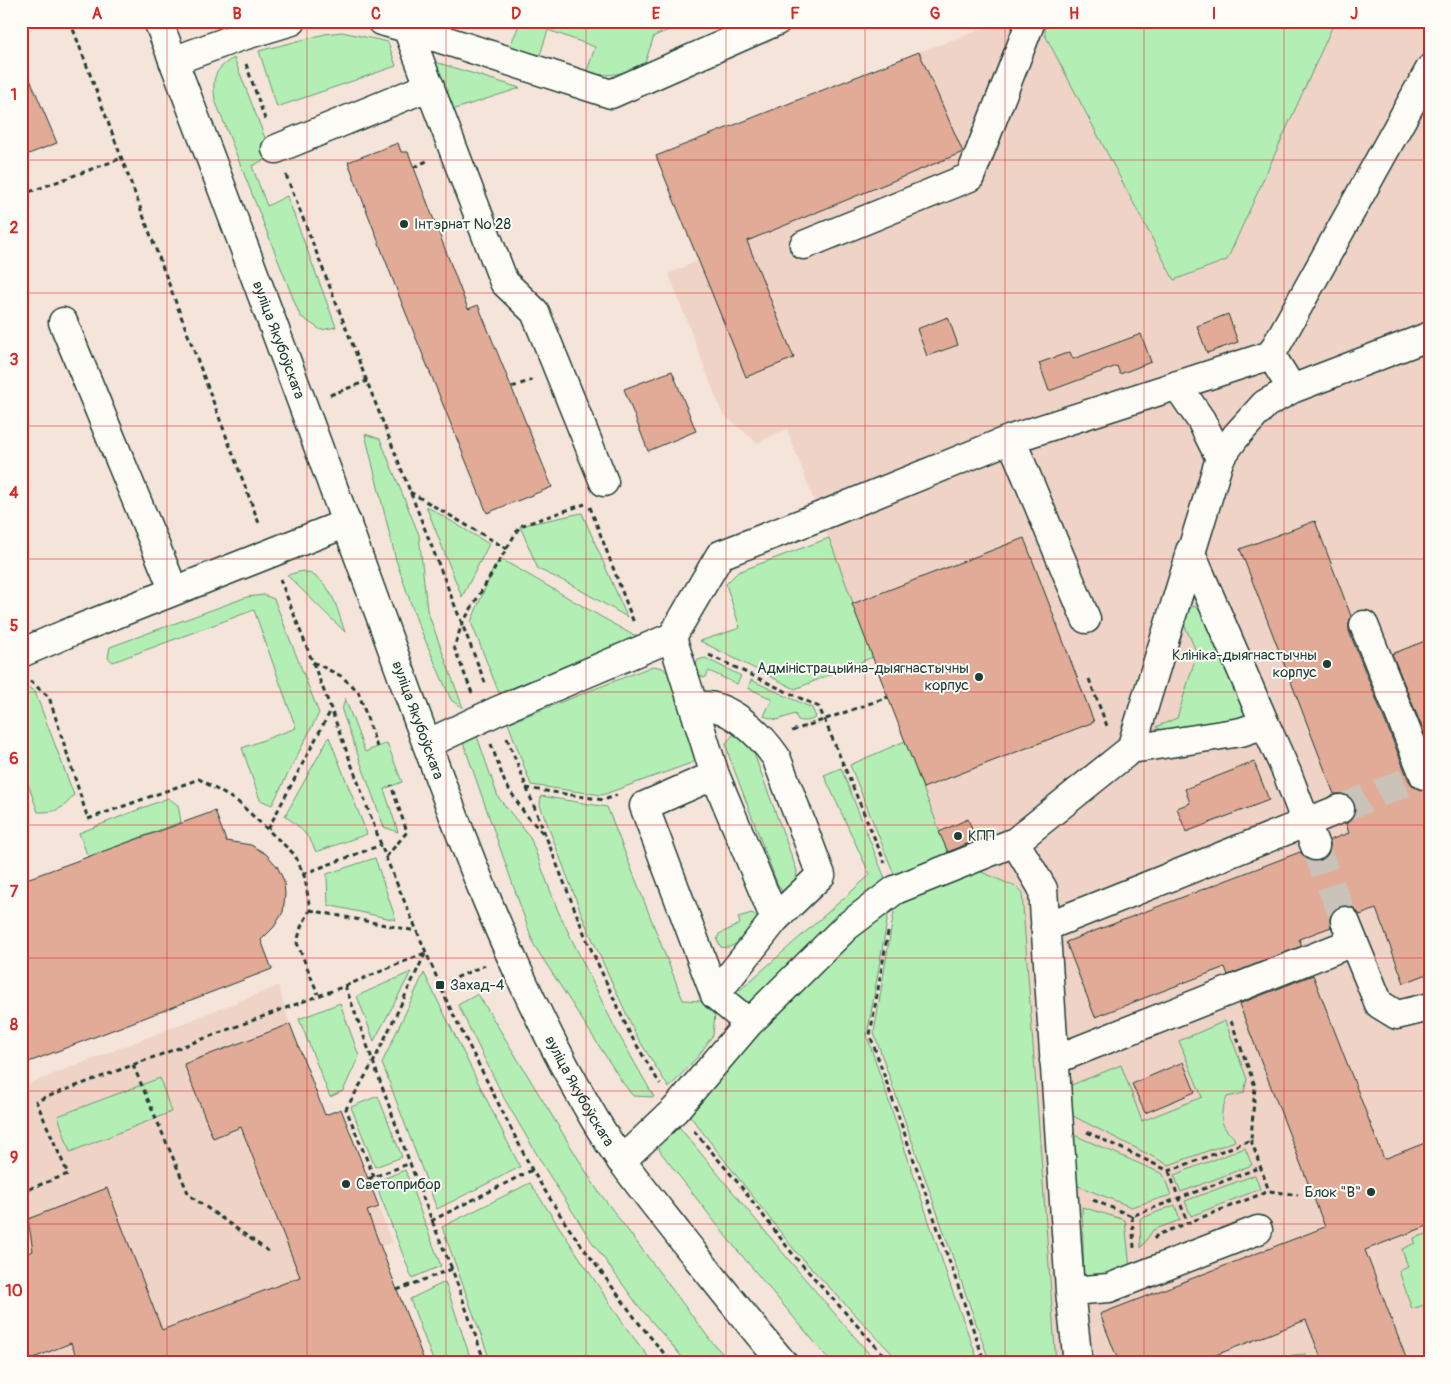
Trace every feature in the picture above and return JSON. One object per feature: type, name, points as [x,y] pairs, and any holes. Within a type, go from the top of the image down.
[{"type":"main road","name":"вуліца Якубоўскага","points":[[158,21],[239,230],[427,744],[477,873],[511,954],[552,1042],[621,1161],[752,1328],[784,1363]]},
{"type":"main road","points":[[173,61],[236,38],[292,21]]},
{"type":"main road","points":[[381,21],[611,94],[777,21]]},
{"type":"main road","points":[[804,245],[970,177],[1031,21]]},
{"type":"main road","points":[[407,28],[504,282],[535,312],[604,482]]},
{"type":"main road","points":[[427,744],[497,711],[672,637],[720,555],[1011,439],[1271,355],[1430,69]]},
{"type":"main road","points":[[276,149],[430,86]]},
{"type":"main road","points":[[63,322],[174,591]]},
{"type":"main road","points":[[1130,749],[1220,458],[1236,436],[1265,404],[1292,389],[1430,336]]},
{"type":"main road","points":[[1271,355],[1292,389]]},
{"type":"main road","points":[[1177,385],[1201,420],[1220,458]]},
{"type":"main road","points":[[1011,439],[1086,619]]},
{"type":"main road","points":[[22,653],[346,523]]},
{"type":"main road","points":[[1190,551],[1311,834]]},
{"type":"main road","points":[[1364,625],[1423,776]]},
{"type":"main road","points":[[672,637],[715,775],[775,919]]},
{"type":"main road","points":[[694,708],[703,705],[718,708],[739,719],[765,741],[776,756],[822,875],[775,919],[715,995]]},
{"type":"main road","points":[[621,1161],[675,1110],[749,1023],[846,926],[895,890],[1016,842],[1130,749],[1241,732],[1265,724]]},
{"type":"main road","points":[[715,775],[644,806],[715,995],[749,1023]]},
{"type":"main road","points":[[1045,927],[1311,834],[1340,809]]},
{"type":"main road","points":[[1016,842],[1043,889],[1070,1291],[1078,1363]]},
{"type":"main road","points":[[1054,1060],[1221,994],[1349,932],[1378,1004],[1397,1015],[1430,1007]]},
{"type":"main road","points":[[1070,1291],[1109,1288],[1258,1230]]},
{"type":"path","points":[[70,21],[386,858],[440,985],[532,1170],[566,1224],[638,1322],[672,1363]]},
{"type":"path","points":[[236,38],[276,149],[545,835],[586,938],[630,1034],[675,1110],[739,1184],[795,1257],[891,1363]]},
{"type":"path","points":[[21,195],[122,158]]},
{"type":"path","points":[[303,405],[367,381]]},
{"type":"path","points":[[410,492],[507,549]]},
{"type":"path","points":[[473,696],[454,647],[462,624],[520,526],[589,503],[636,629],[672,637],[819,707],[884,861]]},
{"type":"path","points":[[22,653],[25,676],[49,697],[88,819],[200,779],[238,802],[295,855],[305,878],[310,910],[301,927],[298,943],[318,994]]},
{"type":"path","points":[[313,662],[341,676],[358,691],[376,747]]},
{"type":"path","points":[[1090,680],[1110,732]]},
{"type":"path","points":[[824,719],[888,697]]},
{"type":"path","points":[[268,829],[331,709]]},
{"type":"path","points":[[489,739],[506,783],[525,814],[545,835]]},
{"type":"path","points":[[386,858],[407,832],[391,786]]},
{"type":"path","points":[[302,874],[381,844]]},
{"type":"path","points":[[895,890],[870,1035],[985,1363]]},
{"type":"path","points":[[310,910],[417,931]]},
{"type":"path","points":[[21,1192],[68,1174],[36,1101],[318,994],[345,986],[426,953]]},
{"type":"path","points":[[374,1177],[346,1109],[374,1061],[426,953]]},
{"type":"path","points":[[440,985],[511,954]]},
{"type":"path","points":[[345,986],[431,1221],[452,1269],[485,1363]]},
{"type":"path","points":[[1221,994],[1255,1086],[1251,1140],[1269,1191]]},
{"type":"path","points":[[133,1064],[189,1195],[268,1251]]},
{"type":"path","points":[[1058,1117],[1169,1171],[1187,1222]]},
{"type":"path","points":[[1169,1171],[1251,1140]]},
{"type":"path","points":[[368,1179],[410,1163]]},
{"type":"path","points":[[1063,1187],[1132,1216],[1261,1167]]},
{"type":"path","points":[[431,1221],[532,1170]]},
{"type":"path","points":[[397,1290],[452,1269]]},
{"type":"shaded area","points":[[1004,21],[1009,21],[1045,35],[1174,280],[1227,260],[1335,21],[1430,21],[1430,1363],[1001,1363],[953,867],[787,429],[757,443],[722,413],[669,274],[699,260],[656,156],[919,52]]},
{"type":"shaded area","points":[[278,986],[290,1024],[325,1114],[341,1109],[392,1243],[380,1246],[425,1363],[21,1363],[21,1087]]},
{"type":"green space","points":[[521,21],[692,21],[654,36],[645,63],[617,74],[603,75],[586,74],[595,47],[548,30],[540,55],[509,48]]},
{"type":"green space","points":[[1045,21],[1335,21],[1227,260],[1174,280],[1045,35]]},
{"type":"green space","points":[[342,32],[388,42],[396,66],[277,107],[259,51],[325,34]]},
{"type":"green space","points":[[234,58],[272,156],[252,166],[267,206],[287,196],[336,327],[321,330],[300,316],[215,100],[214,80],[218,70]]},
{"type":"green space","points":[[432,61],[520,88],[449,111]]},
{"type":"green space","points":[[365,434],[380,439],[419,535],[427,610],[463,708],[451,700],[417,621],[396,560]]},
{"type":"green space","points":[[426,506],[489,544],[462,597]]},
{"type":"green space","points":[[582,513],[627,617],[570,584],[538,569],[520,526]]},
{"type":"green space","points":[[829,538],[873,657],[795,689],[700,641],[740,628],[726,584],[738,572]]},
{"type":"green space","points":[[501,559],[631,634],[646,637],[499,693],[471,622],[494,567]]},
{"type":"green space","points":[[303,571],[321,580],[327,587],[332,595],[345,632],[287,575]]},
{"type":"green space","points":[[264,595],[274,599],[319,713],[272,805],[260,800],[242,748],[296,728],[254,610],[113,662],[108,658],[110,647],[247,597]]},
{"type":"green space","points":[[1193,606],[1199,609],[1250,715],[1243,723],[1167,733],[1156,727],[1177,718],[1197,653],[1183,622],[1185,614]]},
{"type":"green space","points":[[705,658],[741,676],[737,684],[709,671],[705,678],[701,676],[695,666],[698,660]]},
{"type":"green space","points":[[653,666],[663,668],[670,676],[697,761],[602,795],[531,785],[508,723]]},
{"type":"green space","points":[[751,680],[812,708],[816,717],[805,721],[798,720],[795,714],[777,720],[764,716],[772,699],[748,688]]},
{"type":"green space","points":[[24,684],[35,692],[74,795],[66,804],[55,811],[38,812],[21,765],[21,685]]},
{"type":"green space","points":[[345,698],[365,752],[387,743],[402,782],[384,789],[398,832],[384,827],[342,711]]},
{"type":"green space","points":[[741,733],[749,740],[797,871],[795,884],[789,891],[782,891],[777,883],[729,756],[726,743],[733,735]]},
{"type":"green space","points":[[477,736],[498,797],[530,837],[558,911],[615,1028],[654,1097],[633,1096],[534,945],[463,742]]},
{"type":"green space","points":[[329,737],[367,834],[316,852],[304,832],[285,816]]},
{"type":"green space","points":[[905,741],[950,858],[896,879],[850,765]]},
{"type":"green space","points":[[841,768],[886,881],[871,890],[744,1010],[731,998],[870,875],[824,775]]},
{"type":"green space","points":[[541,796],[607,807],[683,1000],[701,1001],[715,1013],[713,1035],[699,1055],[669,1088],[636,1035],[585,923],[540,805]]},
{"type":"green space","points":[[168,798],[178,805],[181,822],[88,857],[79,833]]},
{"type":"green space","points":[[375,858],[396,920],[328,905],[327,874]]},
{"type":"green space","points":[[970,867],[1016,887],[1022,893],[1056,1363],[990,1363],[874,1033],[897,893]]},
{"type":"green space","points":[[891,898],[867,1036],[952,1290],[979,1363],[901,1363],[796,1252],[690,1116],[690,1109],[771,1019]]},
{"type":"green space","points":[[752,913],[757,917],[756,921],[745,935],[732,946],[721,947],[717,940],[719,934],[740,924],[738,917]]},
{"type":"green space","points":[[411,972],[374,1041],[357,996]]},
{"type":"green space","points":[[424,973],[520,1167],[437,1209],[382,1063]]},
{"type":"green space","points":[[478,994],[596,1188],[711,1341],[731,1363],[687,1363],[637,1304],[592,1242],[546,1170],[504,1098],[458,1005]]},
{"type":"green space","points":[[340,1003],[359,1056],[343,1091],[330,1097],[299,1019]]},
{"type":"green space","points":[[1225,1021],[1247,1079],[1244,1093],[1227,1097],[1222,1110],[1222,1123],[1235,1141],[1169,1165],[1073,1116],[1069,1086],[1121,1065],[1142,1121],[1202,1097],[1179,1041]]},
{"type":"green space","points":[[160,1078],[171,1112],[70,1152],[58,1116]]},
{"type":"green space","points":[[378,1096],[402,1157],[375,1167],[351,1107]]},
{"type":"green space","points":[[675,1122],[877,1363],[832,1363],[728,1239],[659,1150],[660,1139]]},
{"type":"green space","points":[[1074,1135],[1163,1174],[1171,1195],[1131,1207],[1076,1185]]},
{"type":"green space","points":[[1245,1148],[1252,1165],[1181,1192],[1174,1175]]},
{"type":"green space","points":[[405,1170],[441,1266],[412,1278],[375,1182]]},
{"type":"green space","points":[[1255,1175],[1260,1189],[1191,1216],[1185,1201]]},
{"type":"green space","points":[[530,1183],[627,1329],[653,1363],[491,1363],[442,1227]]},
{"type":"green space","points":[[1175,1205],[1180,1220],[1153,1230],[1141,1248],[1140,1219]]},
{"type":"green space","points":[[1082,1207],[1125,1220],[1130,1269],[1084,1281]]},
{"type":"green space","points":[[1430,1233],[1430,1303],[1412,1309],[1399,1271],[1408,1267],[1402,1249],[1415,1243],[1414,1238]]},
{"type":"green space","points":[[445,1282],[472,1363],[434,1363],[410,1299]]},
{"type":"green space","points":[[1306,1354],[1315,1363],[1276,1363],[1293,1355]]},
{"type":"building","points":[[919,52],[963,152],[747,241],[794,358],[746,377],[656,156]]},
{"type":"building","points":[[21,58],[57,143],[21,157]]},
{"type":"building","points":[[398,143],[401,152],[408,152],[468,309],[478,305],[552,487],[487,513],[401,301],[348,162]]},
{"type":"building","points":[[1228,314],[1238,342],[1207,353],[1197,326]]},
{"type":"building","points":[[948,317],[958,345],[927,356],[917,329]]},
{"type":"building","points":[[1141,334],[1151,362],[1120,374],[1117,366],[1049,391],[1039,363],[1070,352],[1073,359]]},
{"type":"building","points":[[672,371],[696,431],[648,451],[624,389]]},
{"type":"building","name":"Клініка-дыягнастычны корпус","points":[[1315,521],[1351,616],[1349,631],[1409,781],[1414,787],[1421,790],[1430,789],[1430,973],[1404,983],[1376,909],[1360,915],[1354,908],[1340,906],[1332,912],[1330,919],[1331,927],[1299,939],[1302,946],[1228,975],[1225,967],[1095,1017],[1066,942],[1300,852],[1306,858],[1320,861],[1327,855],[1330,848],[1330,840],[1349,833],[1346,824],[1353,818],[1355,804],[1349,796],[1334,794],[1240,549]]},
{"type":"building","name":"Адміністрацыйна-дыягнастычны корпус","points":[[1024,538],[1094,722],[923,788],[852,604]]},
{"type":"building","points":[[1430,639],[1430,747],[1392,654]]},
{"type":"building","points":[[1254,762],[1269,800],[1186,832],[1177,808],[1190,803],[1185,789]]},
{"type":"building","points":[[215,811],[226,841],[251,845],[266,854],[277,866],[284,881],[283,912],[274,927],[261,940],[272,969],[21,1065],[21,881]]},
{"type":"building","name":"КПП","points":[[968,819],[976,840],[948,852],[939,832]]},
{"type":"building","name":"Блок \"В\"","points":[[1313,975],[1384,1159],[1430,1141],[1430,1225],[1365,1250],[1408,1363],[1323,1363],[1306,1320],[1195,1363],[1119,1363],[1100,1314],[1325,1227],[1239,1004]]},
{"type":"building","points":[[290,1024],[325,1115],[341,1109],[379,1207],[367,1211],[425,1363],[79,1363],[71,1343],[21,1363],[21,1256],[33,1251],[28,1219],[107,1188],[162,1330],[300,1277],[241,1127],[213,1138],[184,1064]]},
{"type":"building","points":[[1183,1062],[1195,1092],[1145,1113],[1132,1084]]},
{"type":"tunnel","points":[[1340,809],[1414,779]]},
{"type":"tunnel","points":[[1315,846],[1345,921]]},
{"type":"place","name":"Інтэрнат № 28","points":[[404,224]]},
{"type":"place","name":"Клініка-дыягнастычны корпус","points":[[1327,664]]},
{"type":"place","name":"Адміністрацыйна-дыягнастычны корпус","points":[[979,677]]},
{"type":"place","name":"КПП","points":[[958,836]]},
{"type":"place","name":"Захад-4","points":[[440,985]]},
{"type":"place","name":"Светоприбор","points":[[346,1184]]},
{"type":"place","name":"Блок \"В\"","points":[[1371,1192]]}]
